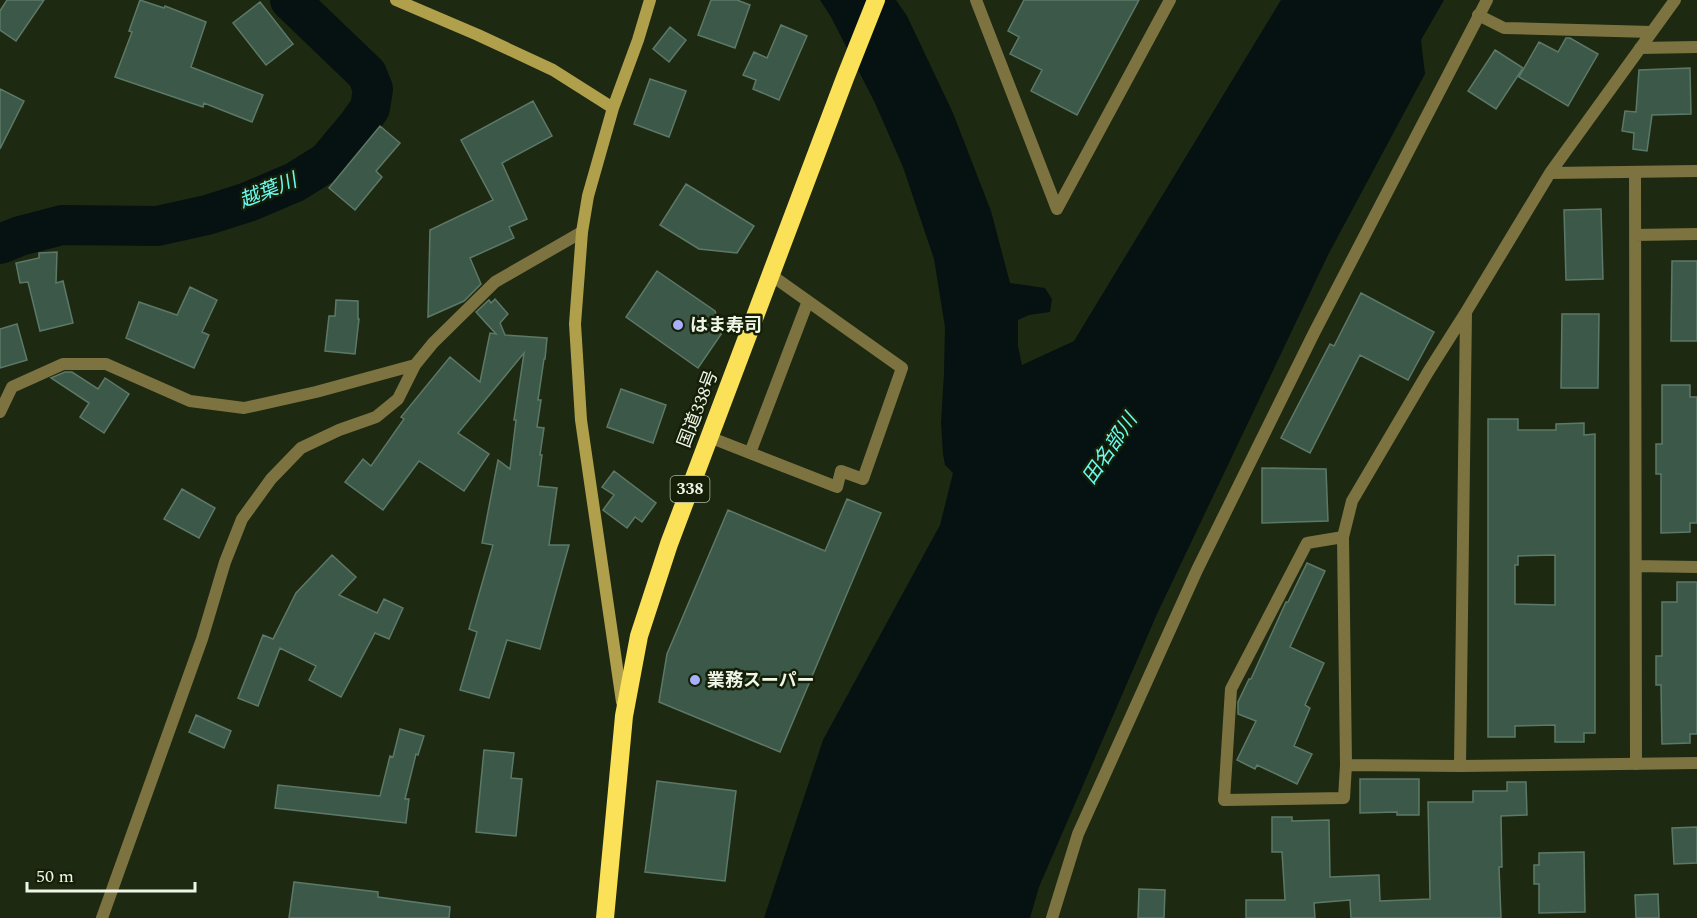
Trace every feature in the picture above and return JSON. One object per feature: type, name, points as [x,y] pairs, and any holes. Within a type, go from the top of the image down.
[{"type":"highway","name":"国道338号","points":[[605,918],[624,716],[639,636],[669,544],[876,0]]},
{"type":"street","points":[[396,0],[553,70],[613,108]]},
{"type":"street","points":[[624,716],[581,420],[575,324],[582,232],[588,196],[613,108],[650,0]]},
{"type":"street","points":[[976,0],[1057,209],[1170,0]]},
{"type":"street","points":[[1052,918],[1078,834],[1197,570],[1314,333],[1487,0]]},
{"type":"street","points":[[1343,537],[1307,543],[1231,689],[1224,800],[1344,798],[1346,765],[1343,537],[1352,501],[1550,173],[1675,0]]},
{"type":"street","points":[[1478,15],[1504,28],[1651,32]]},
{"type":"street","points":[[1640,48],[1697,47]]},
{"type":"street","points":[[1550,173],[1697,171]]},
{"type":"street","points":[[1635,172],[1636,764]]},
{"type":"street","points":[[102,918],[202,639],[225,562],[242,519],[271,479],[302,448],[339,430],[376,417],[398,399],[415,365],[495,282],[582,232]]},
{"type":"street","points":[[1635,235],[1697,234]]},
{"type":"street","points":[[710,437],[837,487],[841,471],[863,479],[902,368],[771,275]]},
{"type":"street","points":[[750,453],[807,301]]},
{"type":"street","points":[[1460,766],[1466,312]]},
{"type":"street","points":[[0,412],[6,389],[63,364],[106,364],[190,401],[244,408],[316,392],[415,365]]},
{"type":"street","points":[[1636,566],[1697,567]]},
{"type":"street","points":[[1346,765],[1697,763]]},
{"type":"water","name":"田名部川","points":[[820,0],[896,0],[907,16],[953,113],[991,211],[1010,283],[1045,288],[1052,299],[1050,312],[1029,315],[1018,320],[1018,346],[1022,365],[1074,341],[1281,0],[1444,0],[1421,40],[1425,74],[1328,255],[1157,614],[1039,887],[1030,918],[764,918],[823,740],[940,525],[953,473],[945,465],[943,454],[941,423],[945,327],[934,259],[903,167],[875,103]]},
{"type":"building","points":[[7,0],[44,0],[16,41],[0,30],[0,11]]},
{"type":"building","points":[[140,0],[164,8],[165,6],[206,22],[191,67],[263,95],[252,122],[204,103],[203,107],[115,77],[132,32],[129,31]]},
{"type":"building","points":[[711,0],[737,0],[750,5],[735,48],[698,35]]},
{"type":"building","points":[[1024,0],[1139,0],[1077,115],[1031,91],[1042,70],[1010,54],[1019,37],[1008,31]]},
{"type":"building","points":[[260,2],[293,44],[266,65],[233,23]]},
{"type":"building","points":[[781,25],[807,36],[779,100],[753,89],[756,80],[743,75],[754,52],[767,58]]},
{"type":"building","points":[[670,27],[686,40],[669,62],[653,49]]},
{"type":"building","points":[[1566,38],[1598,54],[1568,106],[1519,77],[1539,42],[1558,52]]},
{"type":"building","points":[[1495,50],[1523,68],[1496,109],[1468,91]]},
{"type":"building","points":[[1690,68],[1691,114],[1652,115],[1647,151],[1633,149],[1634,133],[1622,131],[1625,111],[1636,112],[1639,70]]},
{"type":"building","points":[[650,79],[686,91],[669,137],[634,124]]},
{"type":"building","points":[[0,89],[24,101],[0,149]]},
{"type":"building","points":[[533,101],[552,136],[502,163],[527,219],[509,227],[514,238],[470,258],[481,284],[464,301],[428,317],[430,230],[493,200],[461,140]]},
{"type":"building","points":[[380,126],[400,143],[376,171],[382,177],[355,210],[329,188]]},
{"type":"building","points":[[686,184],[754,226],[737,253],[699,249],[660,225]]},
{"type":"building","points":[[1601,209],[1603,279],[1566,280],[1564,210]]},
{"type":"building","points":[[57,252],[56,283],[63,281],[73,323],[40,331],[28,282],[20,283],[16,263],[39,258],[39,253]]},
{"type":"building","points":[[1672,261],[1697,261],[1697,341],[1671,341]]},
{"type":"building","name":"はま寿司","points":[[657,271],[715,311],[722,333],[698,368],[626,317]]},
{"type":"building","points":[[190,287],[217,300],[202,332],[209,335],[194,368],[126,338],[139,302],[177,315]]},
{"type":"building","points":[[1361,293],[1434,332],[1408,380],[1360,355],[1310,453],[1281,438],[1330,344],[1334,346]]},
{"type":"building","points":[[495,299],[508,314],[500,323],[505,335],[547,338],[538,400],[541,400],[537,427],[544,428],[538,486],[557,488],[549,545],[569,545],[540,649],[507,640],[489,698],[460,690],[477,632],[469,629],[493,545],[482,543],[498,460],[510,469],[516,420],[514,420],[524,353],[458,433],[489,454],[464,491],[419,461],[383,510],[345,482],[363,459],[371,466],[404,419],[401,417],[450,357],[480,382],[490,333],[496,334],[476,312],[489,300],[491,303]]},
{"type":"building","points":[[336,300],[358,301],[359,319],[355,354],[325,351],[329,316],[335,316]]},
{"type":"building","points":[[1562,314],[1599,314],[1598,388],[1561,388]]},
{"type":"building","points":[[17,324],[27,360],[0,368],[0,329]]},
{"type":"building","points":[[65,372],[72,372],[98,389],[105,378],[129,394],[104,433],[80,417],[89,403],[51,378]]},
{"type":"building","points":[[1662,385],[1690,385],[1690,397],[1697,397],[1697,523],[1690,523],[1690,532],[1661,533],[1661,474],[1656,474],[1656,444],[1662,444]]},
{"type":"building","points":[[621,389],[666,405],[653,443],[607,427]]},
{"type":"building","points":[[1488,419],[1518,419],[1518,430],[1556,430],[1556,424],[1584,423],[1584,435],[1595,434],[1595,733],[1584,733],[1584,742],[1555,742],[1555,725],[1515,726],[1515,737],[1488,737]],"holes":[[[1555,555],[1555,605],[1515,604],[1515,565],[1518,565],[1518,556]]]},
{"type":"building","points":[[1262,468],[1326,469],[1328,521],[1262,523]]},
{"type":"building","points":[[614,471],[656,503],[642,522],[635,517],[627,528],[603,510],[614,495],[602,487]]},
{"type":"building","points":[[182,489],[215,508],[199,538],[164,519]]},
{"type":"building","points":[[847,499],[881,513],[780,752],[659,702],[667,654],[728,510],[825,551]]},
{"type":"building","points":[[332,555],[356,577],[339,595],[377,613],[384,599],[403,608],[389,639],[375,633],[341,697],[309,680],[316,666],[280,648],[258,706],[238,698],[263,635],[273,639],[296,593]]},
{"type":"building","points":[[1307,563],[1325,571],[1290,647],[1324,663],[1305,705],[1310,708],[1294,746],[1312,754],[1297,784],[1257,765],[1255,769],[1237,760],[1256,721],[1238,714],[1238,702]]},
{"type":"building","points":[[1677,582],[1697,582],[1697,734],[1690,734],[1690,743],[1662,744],[1661,685],[1656,685],[1656,656],[1662,656],[1662,602],[1677,602]]},
{"type":"building","points":[[196,715],[231,731],[224,748],[189,732]]},
{"type":"building","points":[[400,729],[424,736],[418,755],[416,754],[405,799],[409,799],[406,823],[275,808],[278,785],[380,796],[390,756],[393,757]]},
{"type":"building","points":[[484,750],[514,753],[511,778],[522,779],[516,836],[476,832]]},
{"type":"building","points":[[1360,779],[1419,779],[1419,815],[1397,815],[1397,812],[1360,813]]},
{"type":"building","points":[[657,781],[736,791],[725,881],[645,872]]},
{"type":"building","points":[[1507,782],[1526,782],[1527,815],[1501,816],[1502,867],[1499,867],[1501,918],[1351,918],[1350,900],[1314,903],[1315,918],[1246,918],[1246,900],[1285,900],[1282,852],[1272,852],[1272,817],[1292,817],[1292,821],[1329,820],[1330,877],[1379,875],[1380,901],[1430,899],[1428,802],[1473,802],[1473,791],[1507,791]]},
{"type":"building","points":[[1697,827],[1697,863],[1674,864],[1672,828]]},
{"type":"building","points":[[1584,852],[1585,912],[1539,913],[1539,884],[1534,884],[1534,865],[1539,865],[1539,853]]},
{"type":"building","points":[[294,882],[378,892],[378,897],[450,907],[449,918],[289,918]]},
{"type":"building","points":[[1139,889],[1165,890],[1164,918],[1138,918]]},
{"type":"building","points":[[1658,894],[1659,918],[1636,918],[1635,895]]},
{"type":"waterway","name":"越葉川","points":[[0,244],[62,225],[157,226],[207,215],[248,202],[295,182],[327,162],[370,108],[373,89],[367,74],[290,0]]},
{"type":"place","name":"はま寿司","points":[[678,325]]},
{"type":"place","name":"業務スーパー","points":[[695,680]]}]
